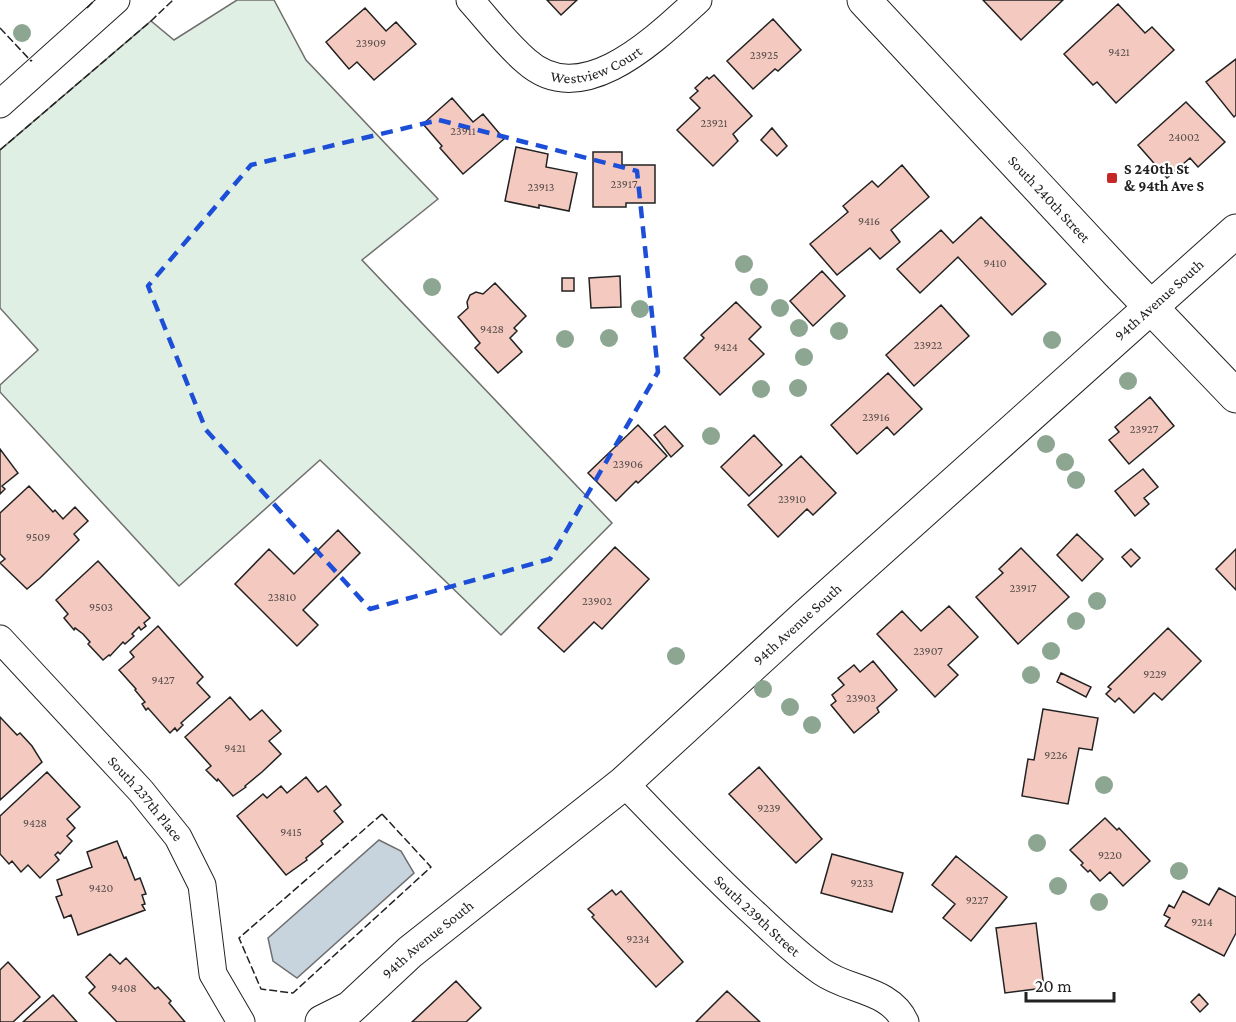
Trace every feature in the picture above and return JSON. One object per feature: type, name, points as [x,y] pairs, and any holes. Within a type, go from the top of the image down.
[{"type":"street","points":[[0,104],[116,0]]},
{"type":"street","name":"Westview Court","points":[[470,0],[526,61],[548,74],[570,78],[598,72],[630,57],[698,0]]},
{"type":"street","name":"South 240th Street","points":[[864,0],[1149,307],[1236,396]]},
{"type":"street","name":"94th Avenue South","points":[[339,1017],[410,952],[624,783],[1149,307],[1236,231]]},
{"type":"street","name":"South 237th Place","points":[[0,639],[141,791],[178,837],[202,885],[213,975],[241,1022]]},
{"type":"street","name":"South 239th Street","points":[[624,783],[734,895],[794,951],[837,981],[884,998],[899,1012],[905,1022]]},
{"type":"street","name":"South 237th Place","points":[[224,992],[255,1022]]},
{"type":"highlighted area","points":[[439,120],[637,171],[658,372],[550,559],[370,609],[206,430],[148,286],[251,165]]},
{"type":"green space","points":[[237,0],[274,0],[306,60],[438,199],[362,260],[612,523],[501,635],[320,460],[179,586],[0,392],[0,385],[38,350],[0,308],[0,150],[151,21],[174,40]]},
{"type":"shaded area","points":[[379,840],[401,851],[414,873],[297,978],[273,961],[268,938]]},
{"type":"building","points":[[547,0],[577,0],[561,15]]},
{"type":"building","points":[[983,0],[1063,0],[1021,40]]},
{"type":"building","points":[[1118,4],[1145,33],[1152,27],[1174,50],[1116,103],[1097,82],[1093,85],[1064,54]]},
{"type":"building","points":[[365,8],[386,31],[396,22],[416,44],[374,80],[357,62],[349,69],[326,42]]},
{"type":"building","points":[[773,19],[801,50],[753,89],[727,61]]},
{"type":"building","points":[[1236,59],[1236,115],[1234,117],[1206,82]]},
{"type":"building","points":[[714,75],[752,116],[733,134],[738,141],[713,166],[677,130],[700,108],[690,98],[698,91],[695,88],[707,77],[709,79]]},
{"type":"building","points":[[452,98],[473,122],[483,114],[504,139],[463,174],[423,124]]},
{"type":"building","points":[[1186,102],[1225,142],[1198,167],[1190,158],[1167,178],[1138,145]]},
{"type":"building","points":[[772,128],[787,146],[777,156],[761,140]]},
{"type":"building","points":[[516,147],[548,154],[546,167],[577,173],[569,211],[505,201]]},
{"type":"building","points":[[593,152],[622,152],[622,165],[655,165],[655,203],[626,203],[626,207],[593,207]]},
{"type":"building","points":[[902,165],[929,197],[891,230],[900,242],[880,259],[870,248],[837,275],[810,244],[848,212],[843,206],[872,181],[878,187]]},
{"type":"building","points":[[981,217],[1046,284],[1012,315],[958,257],[920,293],[897,269],[941,230],[953,243]]},
{"type":"building","points":[[822,271],[845,296],[813,326],[790,301]]},
{"type":"building","points":[[620,276],[621,307],[591,308],[589,278]]},
{"type":"building","points":[[562,278],[574,278],[574,291],[562,291]]},
{"type":"building","points":[[495,283],[526,316],[514,328],[517,331],[510,338],[522,352],[498,373],[475,348],[480,343],[458,317],[468,308],[467,302],[470,295],[476,292],[483,294]]},
{"type":"building","points":[[736,302],[761,327],[749,339],[764,354],[720,395],[684,358],[704,338],[701,335]]},
{"type":"building","points":[[941,305],[969,336],[914,386],[886,355]]},
{"type":"building","points":[[888,373],[922,409],[894,435],[887,427],[857,454],[831,425]]},
{"type":"building","points":[[1150,397],[1174,426],[1129,464],[1109,440],[1119,432],[1115,427]]},
{"type":"building","points":[[638,425],[667,456],[616,501],[588,473]]},
{"type":"building","points":[[665,426],[683,446],[671,457],[654,435]]},
{"type":"building","points":[[754,435],[782,465],[749,496],[721,467]]},
{"type":"building","points":[[0,449],[18,473],[2,486],[5,489],[0,494]]},
{"type":"building","points":[[801,456],[836,493],[813,515],[807,509],[778,537],[748,505]]},
{"type":"building","points":[[1143,469],[1158,487],[1144,498],[1149,504],[1135,516],[1115,491]]},
{"type":"building","points":[[29,486],[53,512],[55,510],[63,519],[75,507],[88,521],[74,534],[79,540],[27,589],[0,563],[5,559],[0,554],[0,513]]},
{"type":"building","points":[[338,530],[360,553],[303,610],[318,625],[297,646],[235,584],[269,549],[294,574]]},
{"type":"building","points":[[1077,534],[1103,559],[1082,581],[1057,555]]},
{"type":"building","points":[[615,547],[649,579],[602,629],[594,622],[564,652],[538,628]]},
{"type":"building","points":[[1021,548],[1069,597],[1018,644],[976,597],[1003,573],[999,569]]},
{"type":"building","points":[[1131,549],[1140,558],[1131,567],[1122,557]]},
{"type":"building","points":[[1236,549],[1236,590],[1216,569]]},
{"type":"building","points":[[98,561],[150,618],[144,623],[146,626],[141,630],[139,627],[132,634],[134,636],[125,644],[123,642],[103,660],[88,644],[90,642],[83,634],[75,628],[74,630],[64,618],[68,614],[56,600]]},
{"type":"building","points":[[949,606],[978,637],[948,665],[958,675],[935,697],[877,634],[902,611],[921,631]]},
{"type":"building","points":[[158,626],[203,677],[197,683],[210,697],[181,723],[183,725],[177,731],[175,728],[170,733],[148,708],[146,710],[142,704],[145,702],[119,670],[134,657],[130,652]]},
{"type":"building","points":[[1168,628],[1201,661],[1162,700],[1154,693],[1134,713],[1119,698],[1115,702],[1106,694],[1111,689],[1108,687]]},
{"type":"building","points":[[873,661],[897,690],[877,708],[879,712],[854,733],[831,705],[836,701],[832,695],[844,685],[838,678],[854,665],[860,672]]},
{"type":"building","points":[[1061,673],[1091,687],[1086,697],[1057,682]]},
{"type":"building","points":[[230,697],[250,720],[262,710],[281,731],[269,741],[281,754],[233,796],[218,779],[217,781],[206,770],[211,766],[185,737]]},
{"type":"building","points":[[1043,709],[1098,718],[1092,750],[1079,748],[1068,804],[1022,796],[1028,759],[1034,760]]},
{"type":"building","points":[[0,717],[17,735],[20,733],[42,762],[0,800]]},
{"type":"building","points":[[759,767],[822,839],[796,863],[729,794]]},
{"type":"building","points":[[47,772],[80,807],[67,819],[75,828],[67,836],[72,841],[60,854],[58,852],[55,855],[59,860],[40,878],[28,865],[21,872],[12,861],[9,864],[0,854],[0,816]]},
{"type":"building","points":[[306,777],[318,792],[326,786],[341,805],[334,811],[343,822],[321,841],[323,844],[306,858],[307,860],[286,875],[237,816],[263,794],[267,798],[281,786],[287,793]]},
{"type":"building","points":[[1105,818],[1117,830],[1119,828],[1150,861],[1123,886],[1110,872],[1100,881],[1090,870],[1088,872],[1081,865],[1083,863],[1070,850]]},
{"type":"building","points":[[117,841],[135,880],[140,878],[146,894],[142,895],[145,904],[142,905],[145,910],[78,935],[71,915],[64,918],[56,897],[62,895],[57,880],[92,867],[87,852]]},
{"type":"building","points":[[832,854],[903,873],[892,912],[821,893]]},
{"type":"building","points":[[956,856],[1007,897],[971,941],[943,918],[955,904],[932,885]]},
{"type":"building","points":[[1219,888],[1236,897],[1236,933],[1224,956],[1165,926],[1170,918],[1164,915],[1169,905],[1174,908],[1183,891],[1209,905]]},
{"type":"building","points":[[612,890],[616,895],[621,891],[683,962],[656,987],[592,917],[594,915],[588,909]]},
{"type":"building","points":[[1036,923],[1044,988],[1005,993],[996,928]]},
{"type":"building","points":[[110,954],[120,964],[126,958],[155,989],[158,987],[185,1022],[117,1022],[89,993],[95,987],[86,977]]},
{"type":"building","points":[[8,962],[40,997],[13,1022],[0,1022],[0,970]]},
{"type":"building","points":[[456,981],[481,1008],[466,1022],[412,1022]]},
{"type":"building","points":[[727,991],[760,1022],[696,1022]]},
{"type":"building","points":[[1199,994],[1208,1004],[1200,1012],[1191,1002]]},
{"type":"building","points":[[53,995],[77,1022],[23,1022]]},
{"type":"fence","points":[[87,8],[95,0]]},
{"type":"fence","points":[[0,150],[173,0]]},
{"type":"fence","points":[[0,28],[32,60]]},
{"type":"fence","points":[[382,814],[431,867],[293,993],[261,989],[239,938],[382,814]]},
{"type":"place","name":"S 240th St & 94th Ave S","points":[[1112,178]]}]
